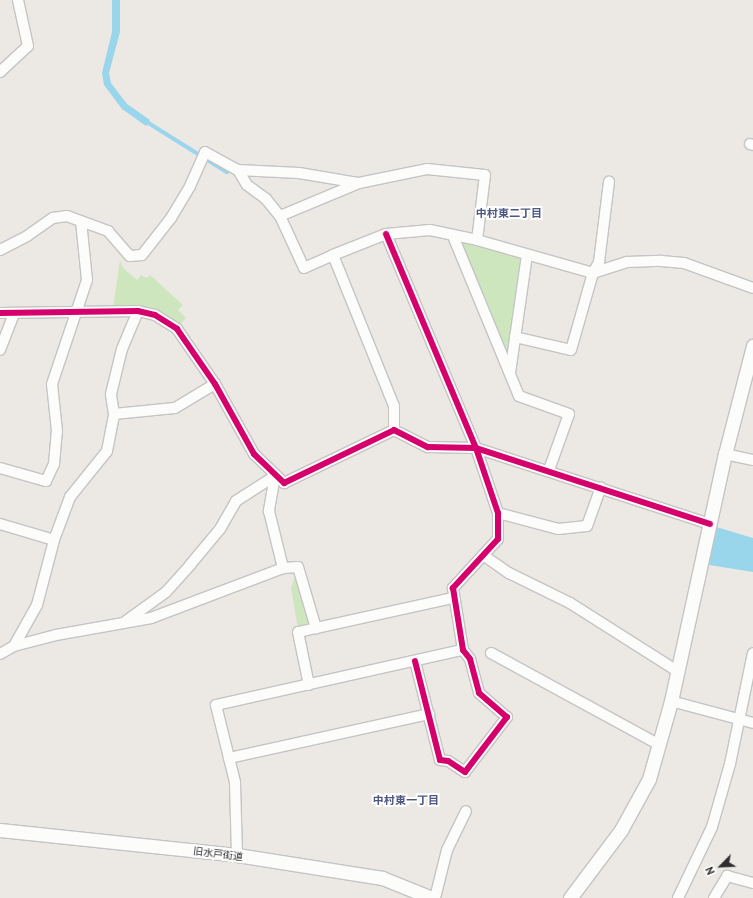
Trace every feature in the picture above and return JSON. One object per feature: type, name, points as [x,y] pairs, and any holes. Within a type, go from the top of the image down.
[{"type":"street","points":[[0,72],[28,46],[18,0]]},
{"type":"street","points":[[0,250],[27,236],[53,218],[68,216],[108,231],[130,256],[142,255],[160,235],[175,212],[190,186],[205,152],[238,170],[299,173],[359,182]]},
{"type":"street","points":[[280,216],[359,182],[427,169],[485,175],[477,240]]},
{"type":"street","points":[[238,170],[247,184],[266,198],[280,216],[304,268],[386,234],[430,230],[477,240],[593,274],[627,262],[661,261],[684,263],[753,288]]},
{"type":"street","points":[[515,336],[571,350],[593,274],[599,262],[609,182]]},
{"type":"street","points":[[0,468],[46,481],[54,464],[57,431],[52,384],[87,280],[81,221]]},
{"type":"street","points":[[386,234],[476,448],[498,514],[498,539],[453,588],[453,598],[464,650],[470,659],[479,693],[507,717],[465,772],[448,761],[440,760],[415,661]]},
{"type":"street","points":[[453,236],[519,396],[569,414],[549,470]]},
{"type":"street","points":[[333,255],[394,406],[394,430]]},
{"type":"street","points":[[510,374],[527,255]]},
{"type":"street","points":[[0,313],[14,314],[138,310],[155,315],[177,329],[215,384],[254,454],[284,484],[394,430]]},
{"type":"street","points":[[14,646],[37,605],[54,540],[70,497],[107,451],[114,414],[111,394],[122,349],[138,310]]},
{"type":"street","points":[[0,350],[14,314]]},
{"type":"street","points":[[570,898],[637,803],[649,779],[660,745],[671,701],[725,454],[753,346]]},
{"type":"street","points":[[114,414],[175,408],[215,384]]},
{"type":"street","points":[[394,430],[428,447],[476,448],[549,470],[710,524]]},
{"type":"street","points":[[725,454],[753,460]]},
{"type":"street","points":[[275,476],[269,511],[283,568]]},
{"type":"street","points":[[123,623],[166,592],[220,529],[236,501],[275,476]]},
{"type":"street","points":[[498,514],[558,529],[587,526],[601,487]]},
{"type":"street","points":[[0,524],[54,540]]},
{"type":"street","points":[[483,555],[509,574],[570,603],[677,671]]},
{"type":"street","points":[[0,654],[14,646],[56,635],[151,618],[283,568],[298,567],[316,628]]},
{"type":"street","points":[[309,685],[298,632],[453,598]]},
{"type":"street","points":[[237,855],[235,782],[216,705],[464,650]]},
{"type":"street","points":[[491,653],[660,745]]},
{"type":"street","points":[[678,898],[712,827],[730,764],[751,670],[753,653]]},
{"type":"street","points":[[671,701],[753,723]]},
{"type":"street","points":[[229,758],[429,714]]},
{"type":"street","points":[[434,898],[447,850],[466,811]]},
{"type":"street","name":"旧水戸街道","points":[[0,830],[237,855],[382,878],[434,898]]},
{"type":"street","points":[[714,898],[727,876],[753,883]]},
{"type":"green space","points":[[456,239],[524,257],[509,366]]},
{"type":"green space","points":[[120,260],[123,268],[137,280],[141,275],[147,278],[150,275],[183,305],[178,310],[186,318],[179,325],[156,311],[139,305],[113,308]]},
{"type":"green space","points":[[297,570],[313,626],[298,629],[291,588]]},
{"type":"water","points":[[112,0],[120,0],[120,32],[109,73],[111,83],[127,104],[150,120],[146,126],[122,109],[104,85],[102,73],[112,32]]},
{"type":"water","points":[[713,526],[753,538],[753,572],[703,564]]},
{"type":"waterway","points":[[144,120],[227,172]]},
{"type":"cycle path","points":[[386,234],[476,448],[498,513],[498,539],[453,588],[463,650],[470,659],[479,693],[507,717],[465,772],[448,761],[440,760],[415,661]]},
{"type":"cycle path","points":[[0,313],[138,311],[155,315],[177,329],[215,384],[254,454],[284,483],[394,430],[428,447],[476,448],[710,524]]},
{"type":"district","name":"中村東二丁目","points":[[509,213]]},
{"type":"district","name":"中村東一丁目","points":[[406,800]]}]
